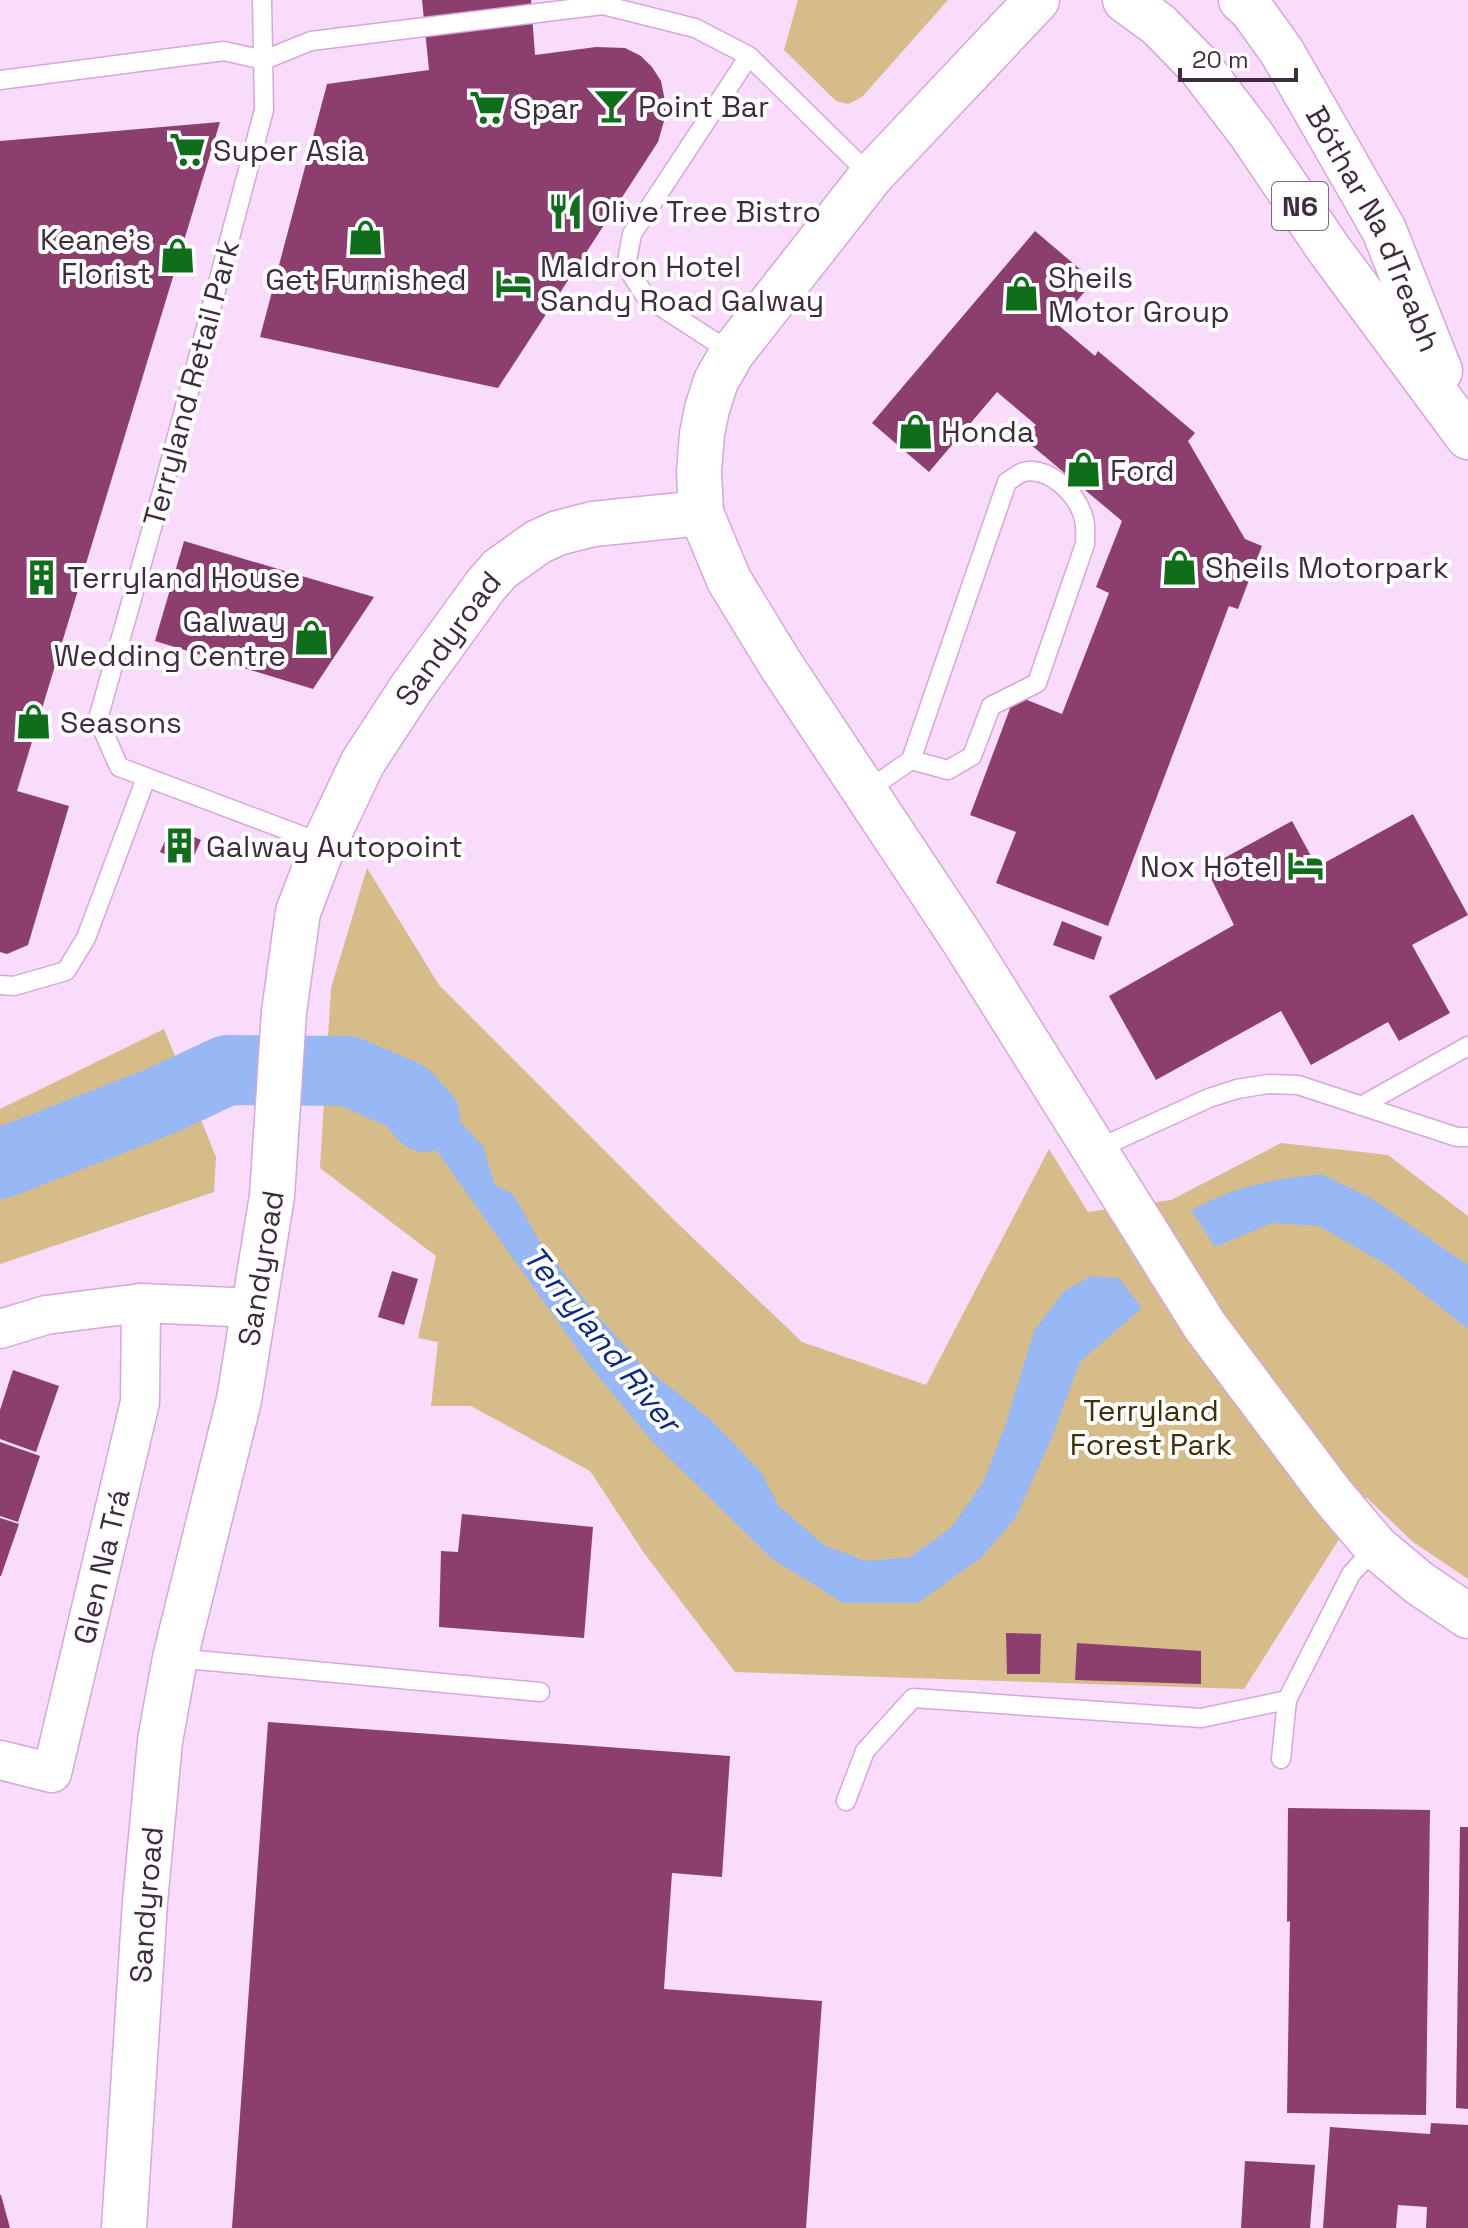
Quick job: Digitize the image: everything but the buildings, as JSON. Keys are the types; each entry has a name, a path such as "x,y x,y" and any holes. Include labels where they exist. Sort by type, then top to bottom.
{"main road":[{"path":"1037,0 871,176 732,353 716,381 702,434 699,472 701,513 729,580 779,662 964,941 1205,1326 1332,1495 1376,1547 1419,1583 1468,1616"},
{"name":"Bóthar Na dTreabh","path":"1125,0 1159,25 1199,66 1251,134 1328,248 1465,431"},
{"name":"Bóthar Na dTreabh","path":"1241,0 1252,10 1282,52 1384,230 1465,431"},
{"name":"Sandyroad","path":"124,2228 146,1887 160,1741 175,1658 239,1400 268,1222 284,1012 298,912 324,844 363,762 412,687 500,569 538,542 558,533 593,524 701,513"}],"street":[{"path":"0,1329 46,1315 141,1303 254,1308"},
{"name":"Glen Na Trá","path":"0,1760 52,1773 140,1402 141,1303"}],"lane":[{"name":"Terryland Retail Park","path":"262,0 264,110 98,719 119,767 324,844"},
{"path":"0,80 224,51 264,60 311,41 603,5 695,28 749,56 871,176"},
{"path":"732,353 646,297 626,266 632,234 749,56"},
{"path":"865,792 911,760 1007,482 1022,472 1040,472 1058,482 1077,500 1085,521 1085,544 1037,683 991,706 972,756 948,770 911,760"},
{"path":"0,985 14,986 66,971 86,938 146,778"},
{"path":"1361,1106 1468,1046"},
{"path":"1095,1150 1170,1114 1237,1089 1268,1084 1298,1085 1457,1137 1468,1137"},
{"path":"1281,1759 1287,1700 1351,1574 1376,1547"},
{"path":"175,1658 540,1692"},
{"path":"846,1801 865,1751 913,1698 1201,1718 1287,1700"}],"green space":[{"path":"798,0 948,0 862,97 848,104 836,101 784,50"},
{"name":"Terryland Forest Park","path":"367,868 439,985 673,1219 802,1342 926,1385 1049,1149 1088,1212 1171,1200 1281,1143 1388,1155 1468,1216 1468,1579 1413,1542 1366,1497 1244,1689 735,1672 644,1553 590,1471 471,1406 431,1406 438,1342 418,1338 436,1256 320,1168 331,988"},
{"path":"164,1029 216,1157 214,1192 0,1264 0,1109"}],"water":[{"path":"342,1044 378,1057 458,1120 483,1146 495,1185 513,1194 540,1242 594,1312 642,1365 710,1419 761,1472 779,1506 824,1545 866,1561 910,1557 951,1528 983,1482 1004,1429 1034,1331 1064,1291 1091,1276 1119,1278 1142,1308 1080,1362 1052,1437 1016,1517 982,1557 918,1603 843,1603 771,1558 650,1439 585,1360 434,1147 391,1107 347,1093"},
{"path":"177,1075 189,1101 119,1131 0,1175 0,1150 141,1093"},
{"path":"1322,1174 1371,1198 1468,1265 1468,1329 1390,1267 1319,1226 1272,1223 1215,1247 1191,1210 1255,1185"}],"waterway":[{"name":"Terryland River","path":"0,1164 161,1101 227,1070 348,1071 406,1096 425,1117"}],"place":[{"name":"Point Bar","path":"612,106"},
{"name":"Spar","path":"487,108"},
{"name":"Super Asia","path":"187,150"},
{"name":"Olive Tree Bistro","path":"565,211"},
{"name":"Get Furnished","path":"366,238"},
{"name":"Keane's Florist","path":"177,256"},
{"name":"Maldron Hotel Sandy Road Galway","path":"514,283"},
{"name":"Sheils Motor Group","path":"1022,294"},
{"name":"Honda","path":"915,431"},
{"name":"Ford","path":"1084,470"},
{"name":"Sheils Motorpark","path":"1179,567"},
{"name":"Terryland House","path":"41,577"},
{"name":"Galway Wedding Centre","path":"312,638"},
{"name":"Seasons","path":"34,722"},
{"name":"Galway Autopoint","path":"180,846"},
{"name":"Nox Hotel","path":"1305,866"}]}
